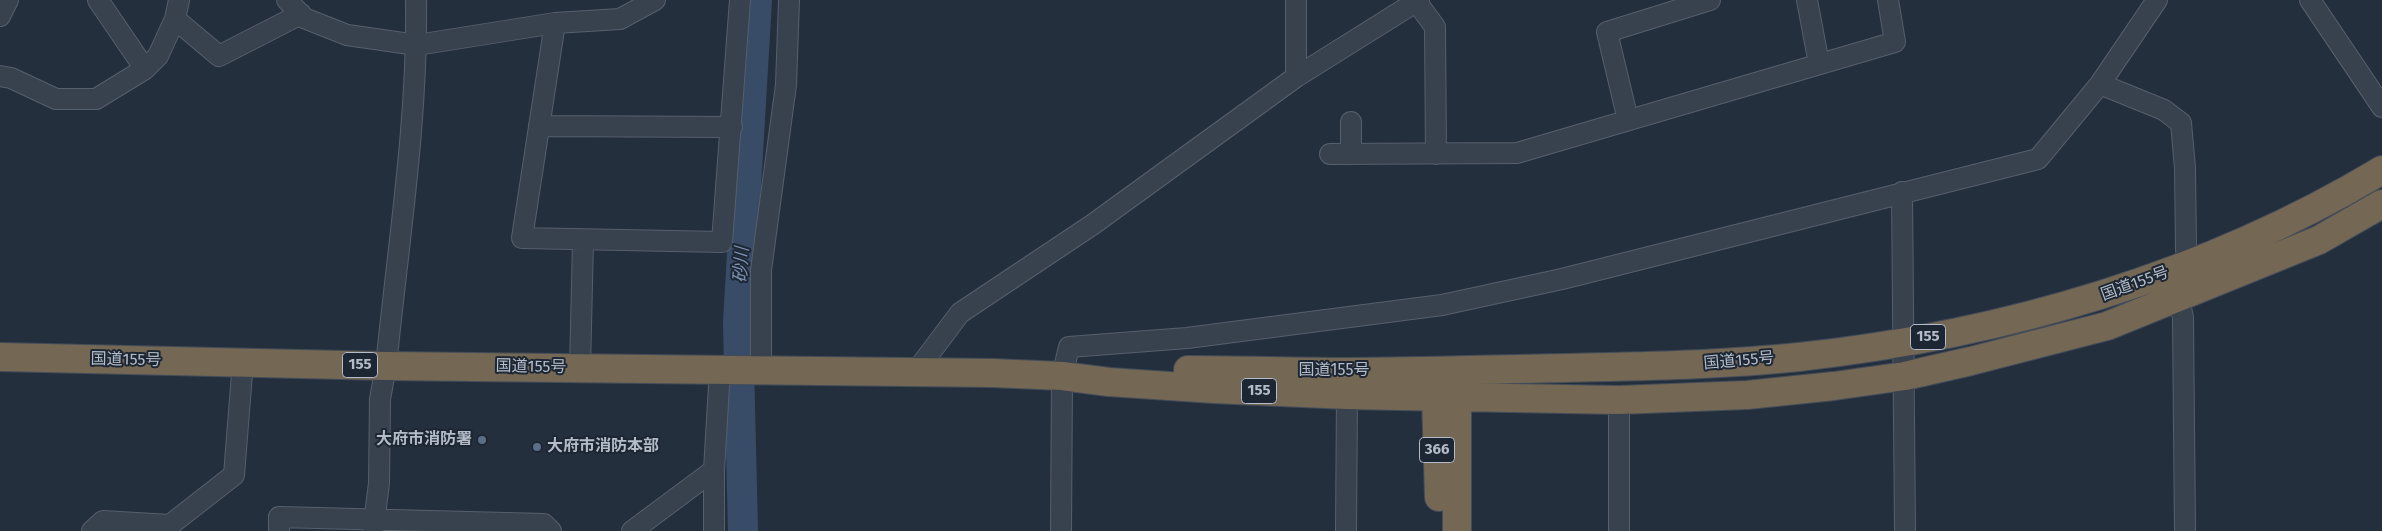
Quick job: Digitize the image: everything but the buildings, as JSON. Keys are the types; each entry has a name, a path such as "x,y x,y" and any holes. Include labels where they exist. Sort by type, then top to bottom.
{"highway":[{"name":"国道155号","path":"1062,376 1112,370 1348,372 1692,365 1800,356 1904,341 1954,333 2089,300 2154,278 2302,214 2382,170"},
{"name":"国道155号","path":"0,357 243,361 386,366 720,369 915,374 992,373 1062,376 1109,382 1347,395 1618,400 1746,396 1905,376 1971,362 2107,326 2319,240 2382,204"},
{"name":"366","path":"1444,370 1457,531"},
{"name":"366","path":"1439,531 1446,396"}],"street":[{"path":"0,16 8,0"},
{"path":"98,0 145,69"},
{"path":"374,525 379,483 380,399 386,366 417,45 416,0"},
{"path":"0,76 11,78 56,99 96,99 145,69 158,56 177,10 219,56 294,7 304,18 347,35 417,45 555,23 620,19 655,0"},
{"path":"555,23 522,238 583,241 722,242 740,0"},
{"path":"761,370 761,270 786,85 789,0"},
{"path":"1296,0 1296,77"},
{"path":"1628,120 1607,32 1710,0"},
{"path":"1807,0 1819,64"},
{"path":"1330,154 1517,153 1895,42 1888,0"},
{"path":"1061,531 1062,376 1069,347 1187,338 1442,306 1562,279 2038,159 2100,84 2157,0"},
{"path":"2310,0 2382,107"},
{"path":"915,374 960,314 1092,225 1296,77 1417,1 1434,27 1436,154"},
{"path":"2100,84 2164,110 2181,123 2185,168 2186,250 2189,263"},
{"path":"1351,122 1351,154"},
{"path":"539,126 732,127"},
{"path":"1902,192 1905,531"},
{"path":"580,368 583,241"},
{"path":"2179,298 2183,318 2184,531"},
{"path":"92,531 103,521 170,526 234,475 243,361"},
{"path":"714,531 714,470 720,369"},
{"path":"1346,531 1347,395"},
{"path":"1618,400 1619,531"},
{"path":"632,531 714,470"},
{"path":"279,531 279,517 374,525 544,524 551,531"}],"waterway":[{"name":"砂川","path":"743,531 738,322 757,0"}],"place":[{"name":"大府市消防署","path":"482,440"},
{"name":"大府市消防本部","path":"537,447"}]}
